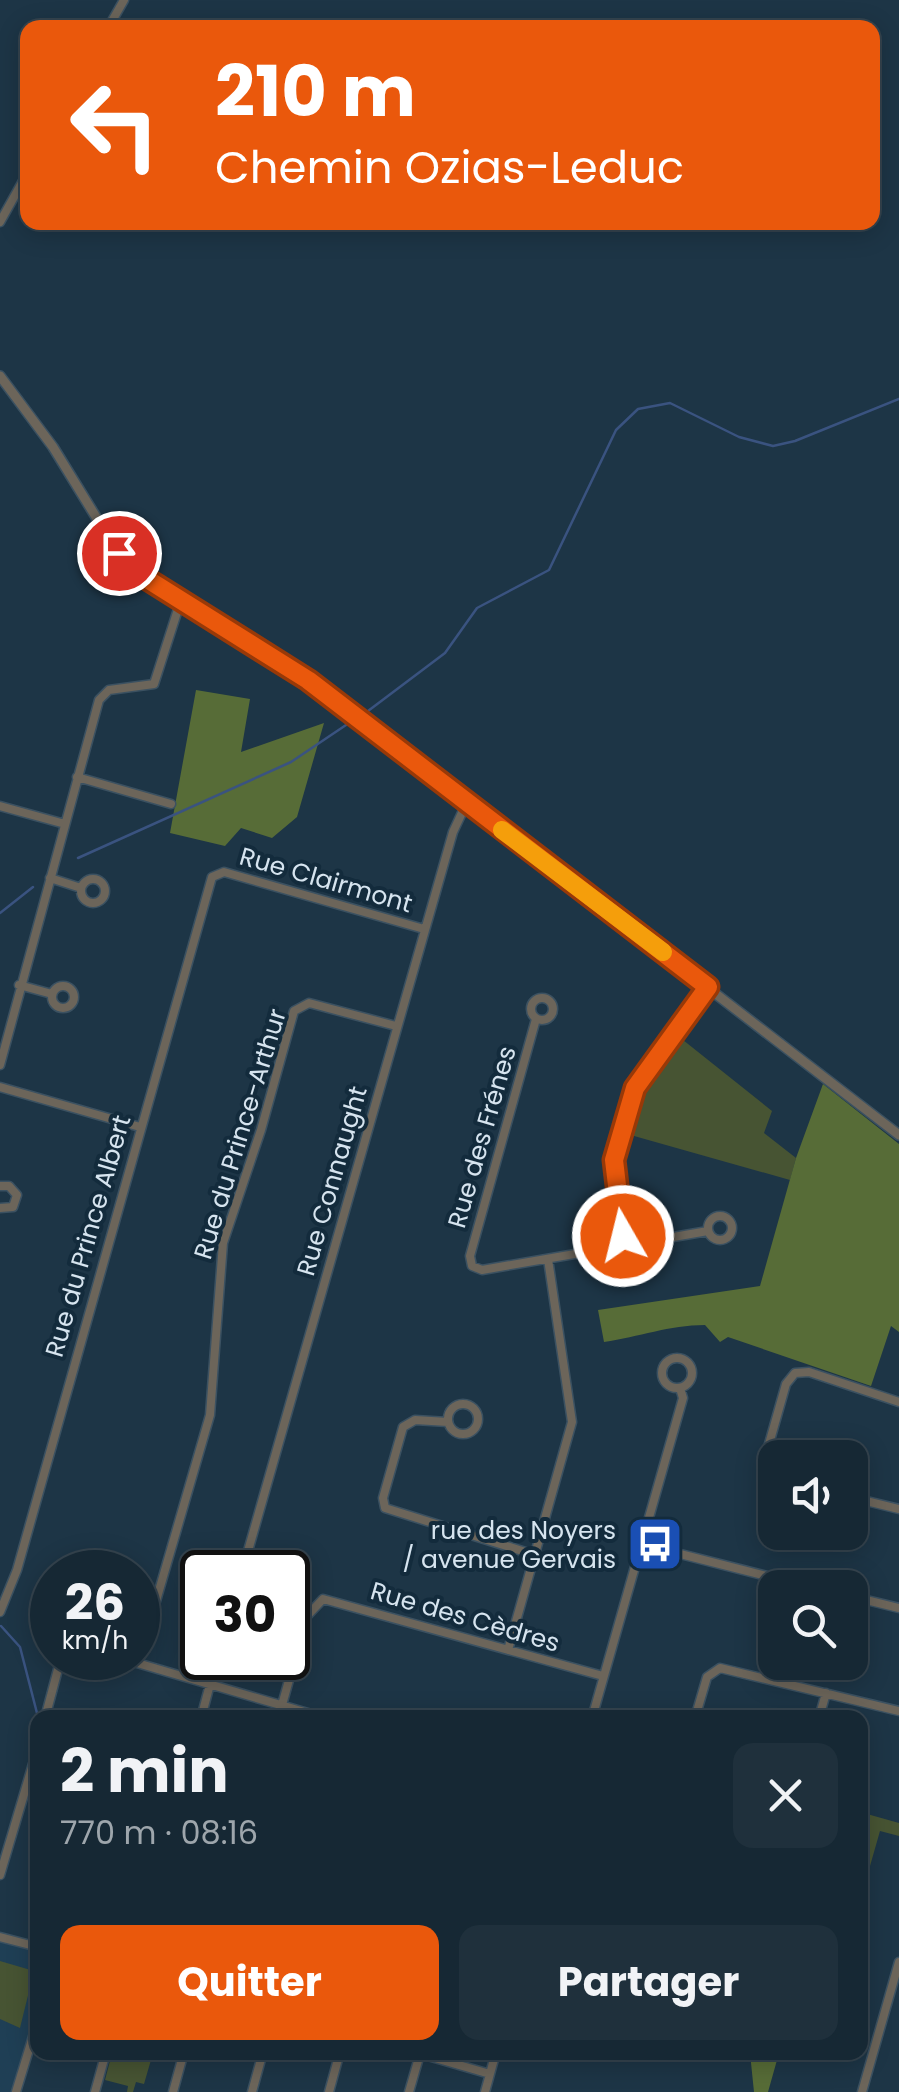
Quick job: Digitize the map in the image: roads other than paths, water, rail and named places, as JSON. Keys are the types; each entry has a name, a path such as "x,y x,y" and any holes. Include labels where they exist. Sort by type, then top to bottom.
{"street":[{"path":"0,222 20,186"},
{"path":"0,198 10,203"},
{"path":"1,379 46,436 126,562 294,670 899,1135"},
{"path":"0,1065 100,697 108,690 148,688 156,682 181,600"},
{"path":"77,777 171,804"},
{"name":"Rue Connaught","path":"248,1550 424,929 456,822 467,802"},
{"path":"0,806 64,824"},
{"name":"Rue Clairmont","path":"217,872 424,929"},
{"name":"Rue du Prince Albert","path":"0,1612 17,1570 140,1128 217,872"},
{"path":"50,878 81,888"},
{"path":"19,985 52,994"},
{"path":"625,1247 614,1160 635,1088 708,987"},
{"name":"Rue du Prince-Arthur","path":"160,1587 210,1415 222,1243 261,1130 294,1011 308,1002 396,1026"},
{"name":"Rue des Frénes","path":"536,1019 470,1260 482,1270 708,1231"},
{"path":"0,1087 140,1128"},
{"path":"0,1186 13,1188 17,1200 10,1208 0,1208"},
{"path":"508,1650 572,1422 548,1259"},
{"path":"674,1358 688,1361 692,1370 691,1379 680,1388 666,1383 662,1373 665,1363 674,1358"},
{"path":"769,1440 786,1384 795,1373 809,1372 899,1402"},
{"path":"594,1710 683,1398 680,1388"},
{"path":"448,1422 415,1420 404,1427 382,1498 385,1508 535,1555"},
{"path":"868,1501 899,1509"},
{"path":"641,1544 758,1574"},
{"name":"Rue des Cèdres","path":"282,1705 307,1616 316,1601 329,1599 604,1676"},
{"path":"868,1599 898,1605"},
{"path":"697,1710 707,1678 720,1668 899,1711"},
{"path":"160,1669 298,1710"},
{"path":"47,1710 55,1680"},
{"path":"202,1710 211,1680"},
{"path":"821,1710 826,1693"},
{"path":"0,1875 30,1774"},
{"path":"0,1937 30,1944"},
{"path":"862,2092 895,1994 899,1962"},
{"path":"16,2092 30,2046"},
{"path":"95,2092 104,2060"},
{"path":"172,2092 182,2060"},
{"path":"252,2092 261,2060"},
{"path":"329,2092 338,2060"},
{"path":"409,2092 416,2060"},
{"path":"441,2060 490,2074"},
{"path":"485,2092 494,2060"}],"waterway":[{"path":"364,714 445,653 477,608 549,570 616,430 638,409 670,403 739,437 773,446 795,441 899,399"},
{"path":"78,858 291,762 349,723"},
{"path":"0,913 33,887"},
{"path":"1,1626 20,1647 36,1710"}],"place":[{"name":"rue des Noyers / avenue Gervais","path":"655,1544"}]}
